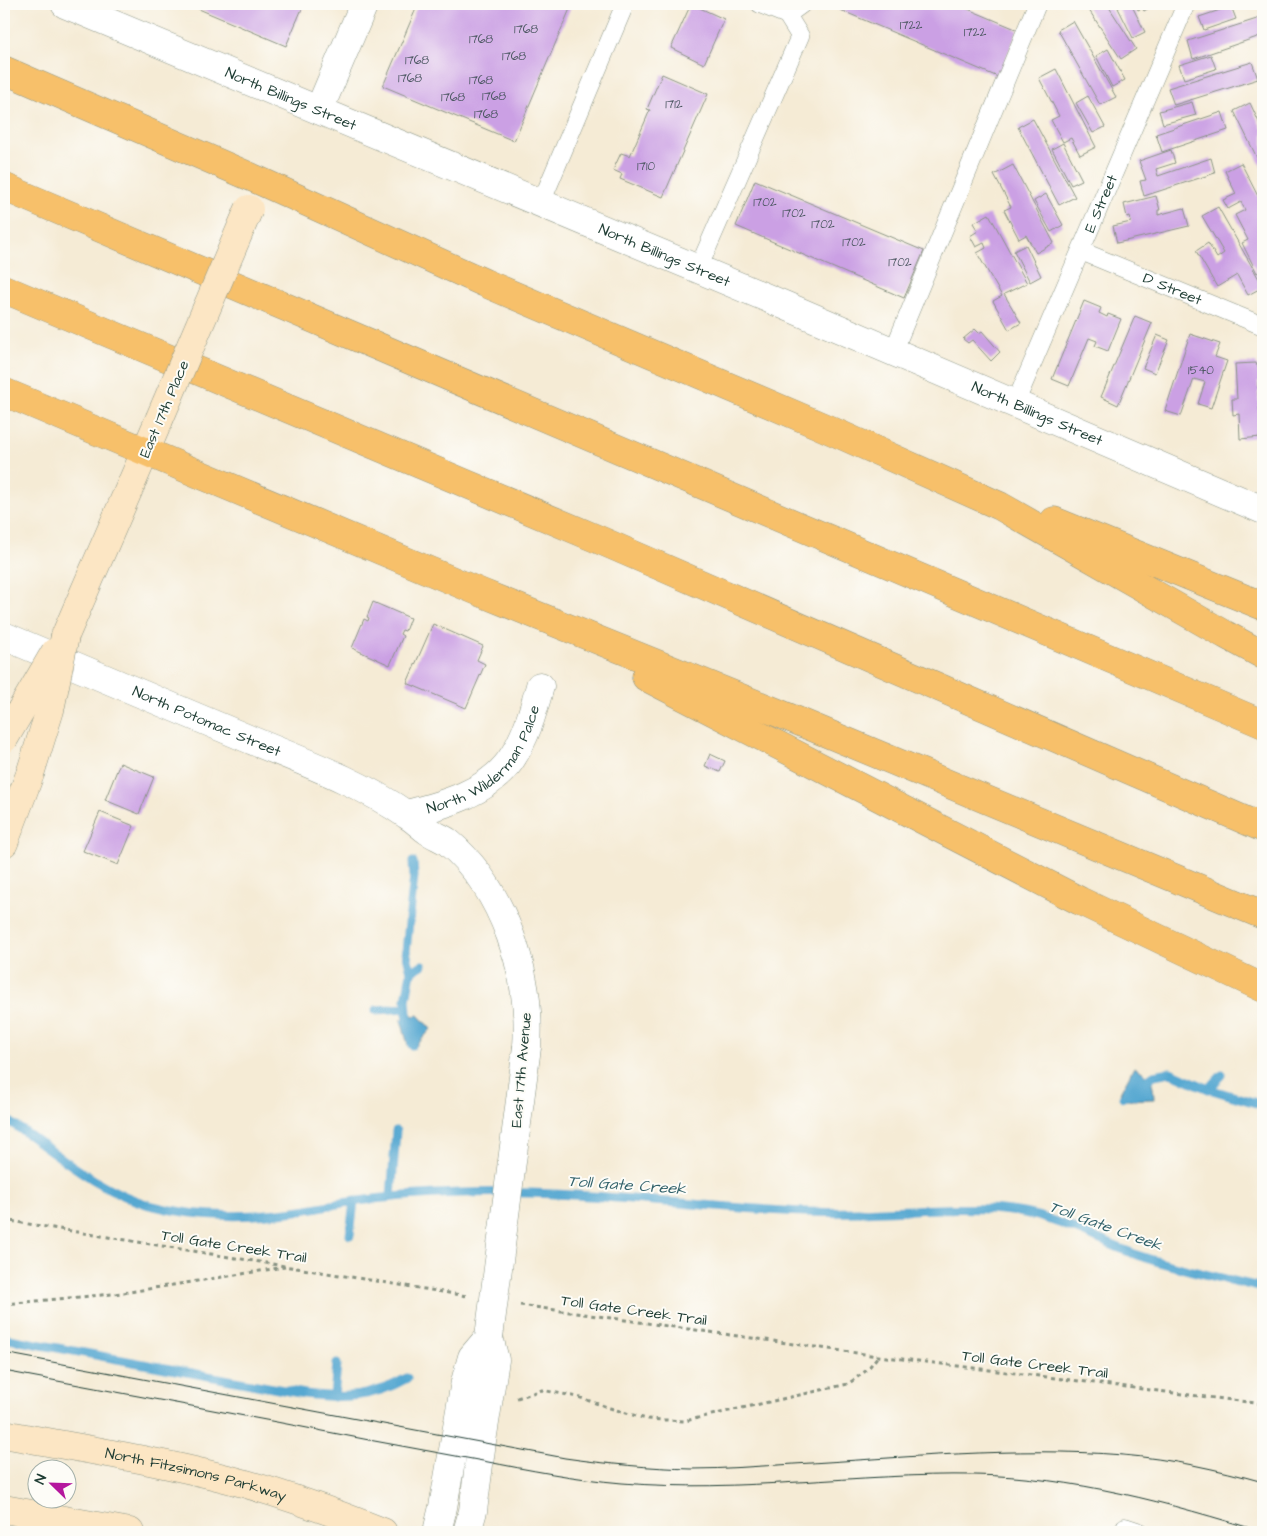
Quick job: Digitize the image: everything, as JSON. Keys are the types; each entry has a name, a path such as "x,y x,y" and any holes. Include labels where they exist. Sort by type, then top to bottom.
{"highway":[{"path":"4,70 260,181 485,283 821,426 1263,606"},
{"path":"4,187 1263,724"},
{"path":"4,289 596,538 1263,828"},
{"path":"4,392 482,593 785,716 1263,916"},
{"path":"821,426 1000,506 1263,655"},
{"path":"482,593 1080,901 1263,988"}],"main road":[{"name":"East 17th Place","path":"4,739 65,636 260,181"},
{"name":"East 17th Place","path":"4,843 30,774 50,710 65,636"},
{"name":"North Fitzsimons Parkway","path":"4,1434 161,1464 228,1479 310,1504 384,1532"},
{"path":"4,1509 87,1528 130,1532"}],"street":[{"name":"North Billings Street","path":"65,4 698,269 1263,510"},
{"path":"318,110 364,4"},
{"name":"North Potomac Street","path":"4,636 329,773 363,789 407,814"},
{"name":"North Wilderman Palce","path":"407,814 439,806 479,788 497,776 510,761 521,741 530,720 540,686"},
{"name":"East 17th Avenue","path":"407,814 447,842 474,870 495,902 510,936 525,992 528,1023 527,1047 489,1337 496,1360 473,1511 467,1532"},
{"path":"437,1532 465,1382 472,1357 489,1337"}],"lane":[{"path":"541,203 625,4"},
{"path":"698,269 800,36 787,15 760,4"},
{"path":"787,15 802,4"},
{"path":"893,352 1037,4"},
{"name":"E Street","path":"1015,404 1186,4"},
{"name":"D Street","path":"1081,251 1263,326"},
{"path":"1123,1532 1125,1528 1140,1532"}],"path":[{"name":"Toll Gate Creek Trail","path":"4,1220 470,1297"},
{"path":"4,1304 124,1293 288,1266"},
{"name":"Toll Gate Creek Trail","path":"518,1305 878,1356 1263,1404"},
{"path":"515,1399 542,1390 578,1397 646,1419 685,1421 848,1384 868,1370 878,1356"}],"water":[{"path":"410,1012 413,1016 418,1015 431,1029 416,1046 408,1045 401,1020"},
{"path":"1134,1067 1145,1073 1150,1079 1154,1099 1126,1100 1120,1093"}],"building":[{"path":"187,4 304,4 286,46"},
{"path":"418,4 572,4 514,141 383,86"},
{"path":"691,4 724,19 704,64 671,48"},
{"path":"832,4 956,4 1018,30 998,77 831,6"},
{"path":"1085,4 1107,4 1136,49 1121,59"},
{"path":"1131,4 1145,32 1133,38 1118,8"},
{"path":"1135,4 1154,5 1144,11 1142,8 1138,10"},
{"path":"1225,4 1237,4 1231,6 1236,19 1204,30 1199,17 1226,8"},
{"path":"1263,17 1263,35 1193,59 1188,41"},
{"path":"1073,21 1116,97 1100,105 1058,30"},
{"path":"1108,49 1125,80 1112,87 1096,56"},
{"path":"1211,55 1216,69 1184,79 1179,65"},
{"path":"1252,62 1258,79 1174,105 1168,88"},
{"path":"1056,69 1096,147 1080,155 1071,138 1063,142 1051,120 1059,116 1039,78"},
{"path":"662,74 708,94 663,197 620,179 622,174 613,170 621,153 630,156 650,110 647,109"},
{"path":"1088,96 1105,127 1093,133 1076,103"},
{"path":"1192,102 1196,115 1163,124 1159,111"},
{"path":"1250,103 1263,131 1263,170 1234,111"},
{"path":"1222,112 1228,130 1162,152 1156,134"},
{"path":"1033,119 1075,197 1059,205 1018,127"},
{"path":"1063,143 1082,180 1071,185 1052,149"},
{"path":"1171,150 1175,163 1156,169 1158,176 1211,158 1215,173 1144,196 1140,181 1146,180 1139,161"},
{"path":"1241,163 1263,206 1263,244 1259,245 1263,253 1263,270 1257,273 1242,243 1248,240 1235,215 1245,210 1241,202 1228,209 1223,200 1236,194 1225,171"},
{"path":"1013,165 1054,243 1036,253 1026,235 1019,239 1004,210 1011,207 994,175"},
{"path":"755,180 924,251 904,298 736,226"},
{"path":"1046,194 1063,225 1051,232 1034,201"},
{"path":"1156,196 1160,210 1158,210 1158,215 1184,208 1189,226 1117,243 1113,226 1131,222 1130,216 1127,217 1124,204"},
{"path":"1218,207 1263,286 1248,295 1237,275 1217,287 1196,251 1208,243 1217,258 1224,253 1202,216"},
{"path":"989,214 1027,283 1004,294 1021,323 1009,330 993,301 1002,296 977,253 986,248 984,243 976,247 970,236 978,231 973,223"},
{"path":"1026,245 1041,276 1030,282 1014,251"},
{"path":"1084,301 1101,308 1099,313 1107,317 1108,314 1121,319 1108,351 1095,346 1097,341 1089,338 1069,386 1052,379"},
{"path":"1135,316 1152,323 1118,405 1101,397"},
{"path":"975,329 979,333 982,331 1000,352 991,361 972,340 968,343 963,339"},
{"path":"1190,334 1220,344 1215,357 1227,361 1211,408 1198,404 1205,382 1194,379 1181,416 1165,411"},
{"path":"1157,335 1169,340 1155,373 1143,368"},
{"path":"1256,363 1257,366 1262,366 1263,382 1258,382 1258,388 1261,388 1261,391 1258,392 1259,403 1262,403 1262,408 1259,408 1263,432 1261,432 1261,437 1240,439 1239,414 1233,415 1232,399 1237,399 1235,364"},
{"path":"373,602 410,618 405,631 402,630 400,634 403,636 390,665 352,648 364,619 368,621 369,618 367,617"},
{"path":"433,624 483,646 477,660 485,664 466,708 407,683"},
{"path":"710,754 725,761 720,772 705,766"},
{"path":"120,763 154,777 139,814 105,800"},
{"path":"100,812 134,826 118,865 83,851"}],"waterway":[{"path":"412,1045 411,1024 407,1014 406,1000 411,972 406,951 414,876 413,862"},
{"path":"411,972 422,965"},
{"path":"376,1010 406,1008"},
{"path":"1123,1097 1154,1075 1170,1072 1209,1089 1263,1105"},
{"path":"1209,1089 1222,1075"},
{"name":"Toll Gate Creek","path":"4,1118 74,1167 110,1189 149,1205 181,1212 230,1216 263,1215 391,1197 446,1193 503,1192 590,1196 763,1210 830,1213 952,1209 1001,1210 1021,1212 1057,1222 1158,1262 1263,1288"},
{"path":"391,1197 396,1131"},
{"path":"350,1235 354,1201"},
{"path":"4,1338 319,1396 345,1396 370,1393 382,1390 407,1378"},
{"path":"334,1397 337,1364"}],"tram line":[{"path":"4,1353 565,1458 613,1464 705,1469 1000,1452 1082,1453 1123,1455 1176,1462 1263,1482"},
{"path":"4,1371 518,1468 587,1479 622,1483 710,1486 931,1475 1012,1477 1085,1486 1121,1493 1263,1532"}]}
